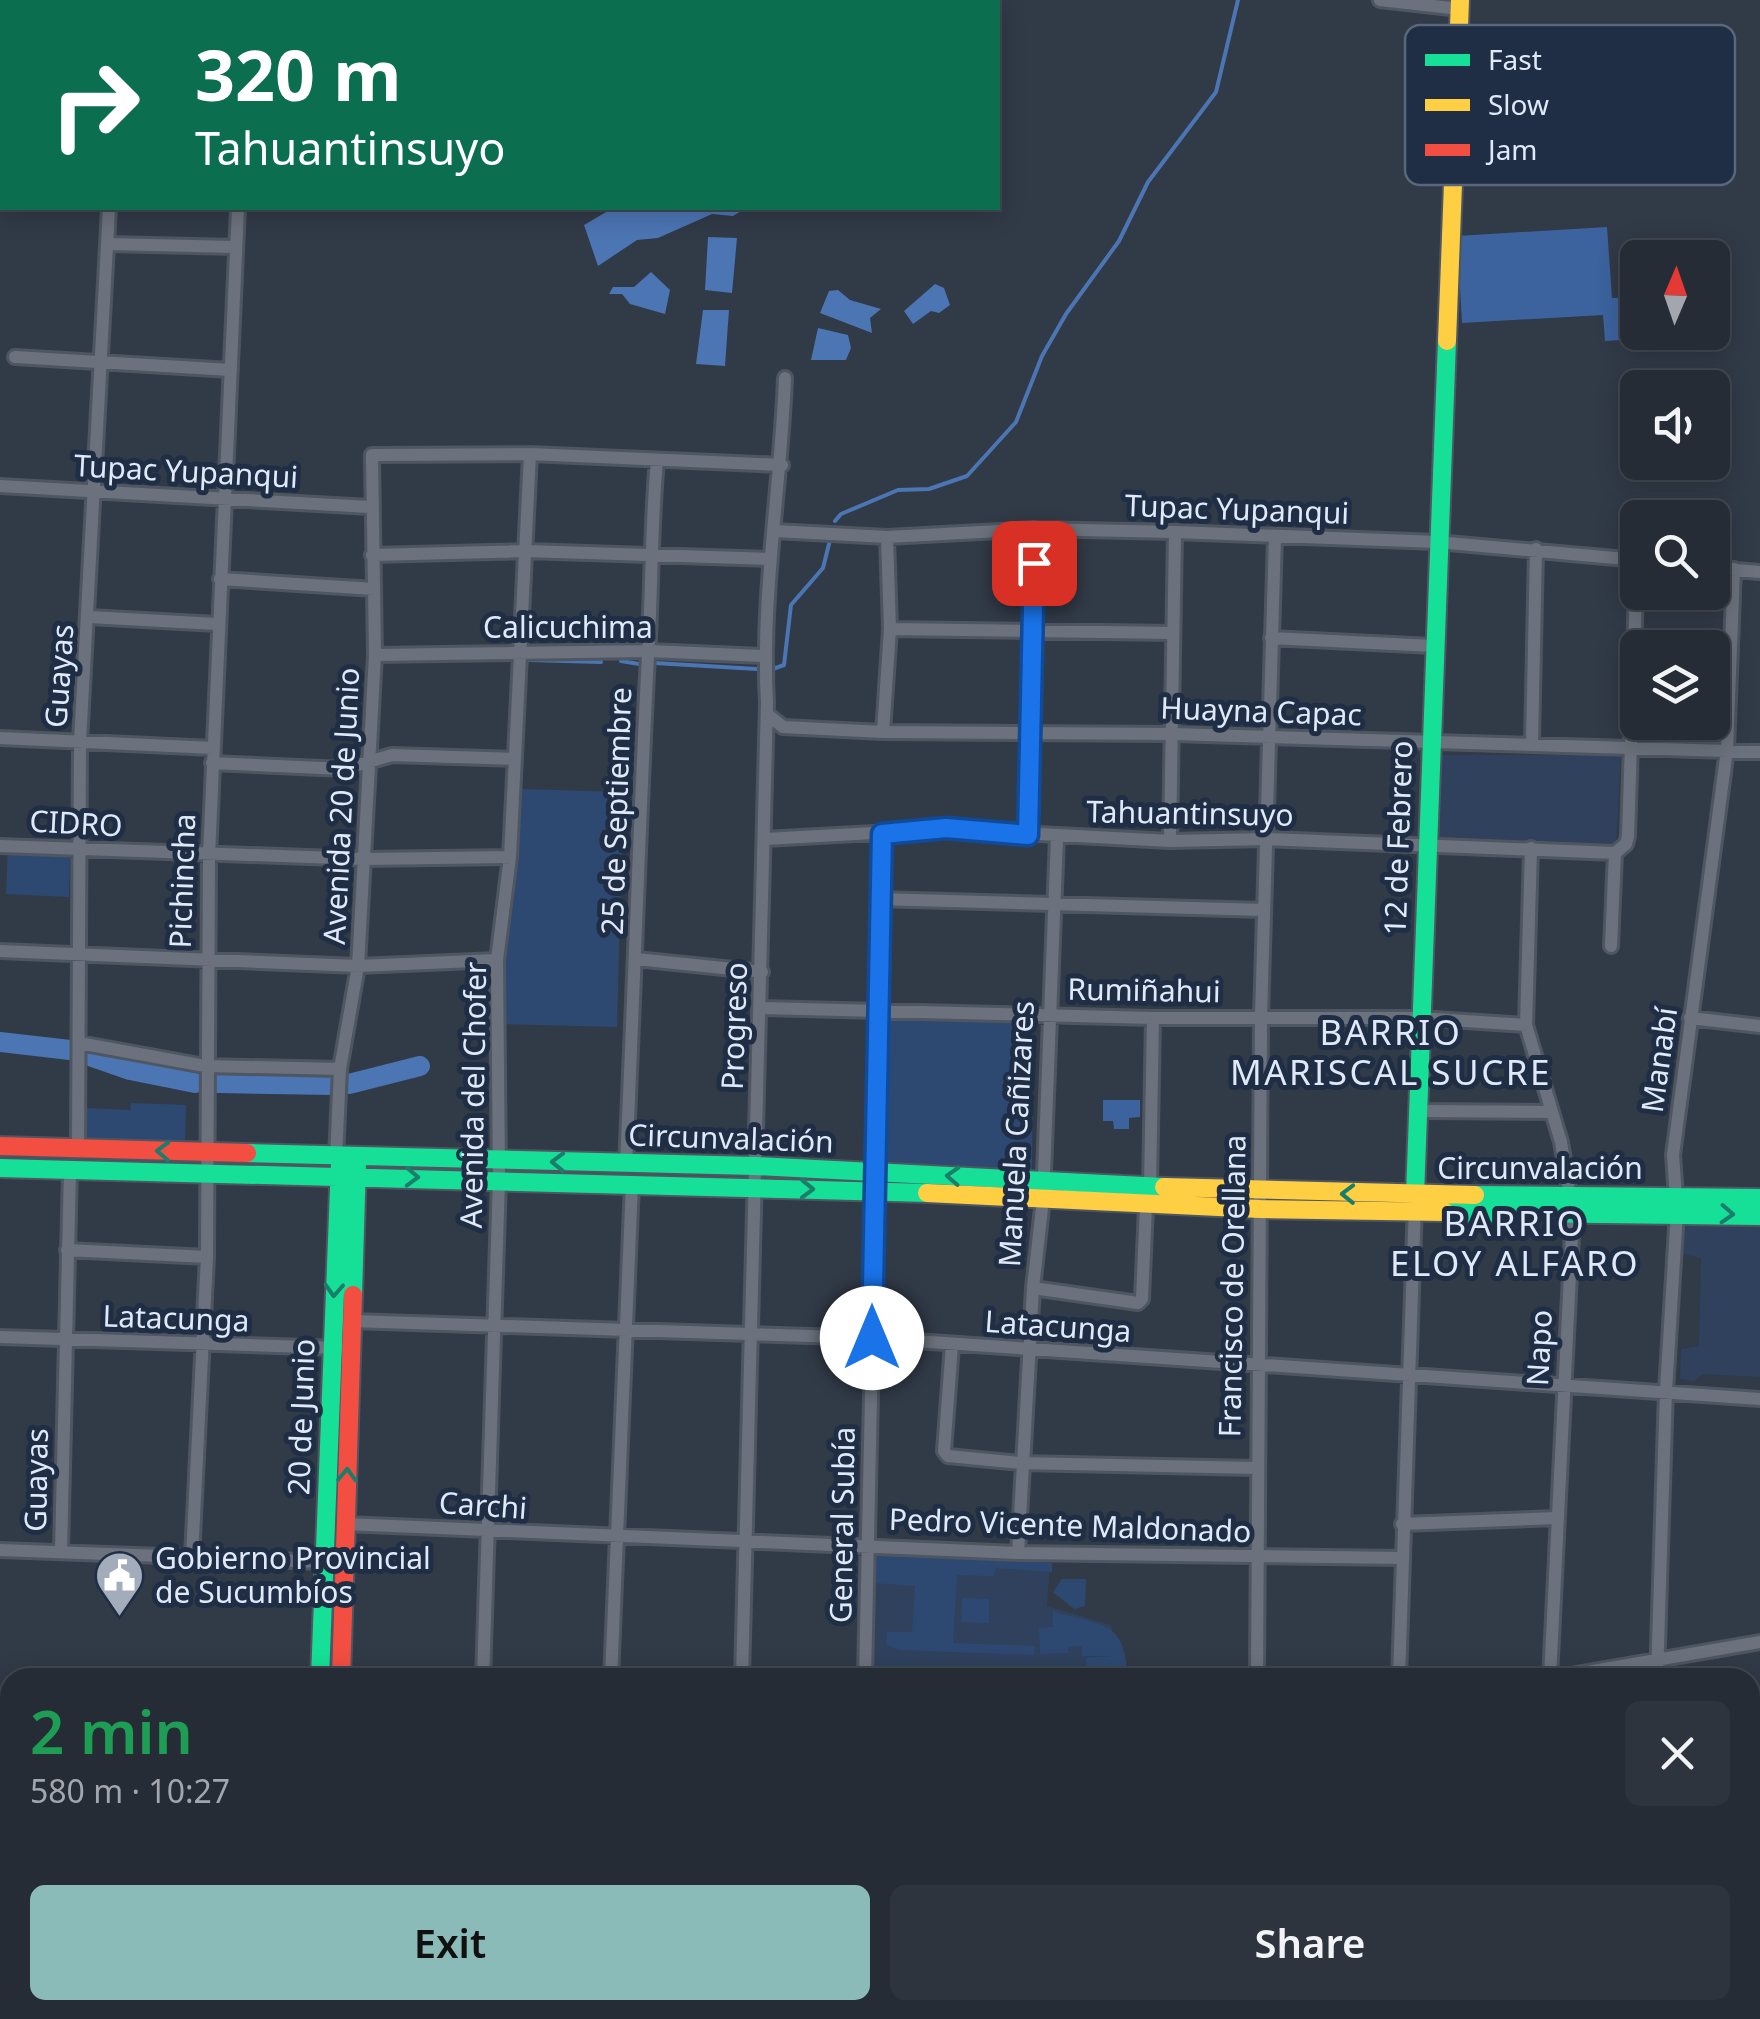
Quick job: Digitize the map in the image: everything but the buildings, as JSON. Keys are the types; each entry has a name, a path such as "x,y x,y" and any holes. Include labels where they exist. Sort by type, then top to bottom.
{"main road":[{"name":"12 de Febrero","path":"1414,1204 1452,185"},
{"name":"Circunvalación","path":"0,1146 206,1153 499,1180 754,1187 873,1181"},
{"name":"Circunvalación","path":"0,1168 207,1173 496,1160 755,1166 873,1181 1148,1197 1570,1206 1760,1198"},
{"name":"20 de Junio","path":"341,1348 352,1322 346,1165"},
{"name":"20 de Junio","path":"341,1668 338,1535 346,1165"},
{"name":"Circunvalación","path":"1675,1204 1760,1216"},
{"name":"20 de Junio","path":"320,1668 325,1562 338,1535"}],"street":[{"path":"1380,0 1460,5"},
{"name":"Guayas","path":"78,1148 80,742 109,210"},
{"name":"Pichincha","path":"192,1557 206,1257 208,855 238,210"},
{"path":"108,244 236,247"},
{"path":"15,357 231,370"},
{"name":"Progreso","path":"742,1668 762,1008 766,714 762,656 782,465 785,378"},
{"path":"530,454 782,465"},
{"name":"Avenida 20 de Junio","path":"346,1165 340,1069 358,966 370,765 374,655 372,455 530,454"},
{"name":"Avenida del Chofer","path":"483,1668 499,1180 498,960 510,857 530,454"},
{"name":"25 de Septiembre","path":"626,1164 636,959 638,798 657,460"},
{"name":"Tupac Yupanqui","path":"0,486 370,507"},
{"path":"1028,835 1035,530"},
{"name":"Tupac Yupanqui","path":"775,532 887,537 1035,530 1175,532 1437,542 1620,558"},
{"path":"1170,841 1175,532"},
{"name":"Francisco de Orellana","path":"1257,1668 1261,1018 1274,536"},
{"path":"883,732 890,629 887,537"},
{"path":"1532,744 1536,550"},
{"path":"372,555 526,552 770,559"},
{"path":"1730,570 1760,572"},
{"name":"Manabí","path":"1657,1668 1674,1155 1728,750 1734,570"},
{"path":"220,579 374,589"},
{"path":"1611,946 1614,853 1626,844 1628,836 1636,610"},
{"path":"89,617 217,624"},
{"path":"890,629 1173,633"},
{"path":"1271,638 1433,646"},
{"name":"Calicuchima","path":"374,655 649,651 762,656"},
{"path":"765,746 784,727 766,714"},
{"name":"Huayna Capac","path":"784,727 883,732 1266,736 1760,752"},
{"path":"0,738 213,748"},
{"path":"212,763 344,769 370,765 392,755 515,760"},
{"name":"Tahuantinsuyo","path":"765,838 882,834 930,828 1057,837 1267,839 1614,853"},
{"name":"General Subía","path":"865,1668 882,834"},
{"name":"Manuela Cañizares","path":"1018,1553 1033,1288 1043,1190 1057,837"},
{"name":"CIDRO","path":"0,846 362,859 510,857"},
{"name":"Napo","path":"1531,848 1526,1026 1538,1054 1561,1142 1570,1206 1552,1668"},
{"path":"879,899 1264,910"},
{"path":"0,951 358,966 498,960"},
{"path":"636,959 762,972"},
{"name":"Rumiñahui","path":"762,1008 1153,1018 1420,1018 1526,1026"},
{"path":"1033,1288 1138,1303 1142,1299 1153,1018"},
{"path":"1690,1018 1760,1026"},
{"path":"79,1043 205,1066 340,1069"},
{"path":"1419,1110 1552,1112"},
{"name":"Guayas","path":"61,1552 70,1170"},
{"path":"611,1668 622,1327 632,1184"},
{"name":"12 de Febrero","path":"1399,1668 1414,1204"},
{"path":"67,1250 206,1257"},
{"name":"Latacunga","path":"352,1322 494,1323 872,1338 1760,1399"},
{"name":"Latacunga","path":"0,1337 341,1348"},
{"path":"952,1345 944,1450 956,1458 1257,1468"},
{"path":"1402,1524 1556,1518"},
{"name":"Carchi","path":"338,1535 488,1528 508,1534 617,1538"},
{"name":"Pedro Vicente Maldonado","path":"617,1538 1018,1553 1401,1558"},
{"path":"0,1550 325,1562"},
{"path":"1604,1668 1760,1642"}],"shaded area":[{"path":"610,210 743,210 733,216 712,214 658,238 637,240 598,266 584,225"},
{"path":"1607,227 1612,298 1620,298 1620,340 1605,341 1603,315 1462,323 1457,236"},
{"path":"708,237 737,238 732,293 705,290"},
{"path":"651,272 670,290 665,314 630,304 622,294 609,294 613,287 634,287"},
{"path":"935,284 944,288 950,305 939,313 931,311 913,324 904,311"},
{"path":"838,290 850,300 881,309 870,318 872,333 820,313 829,291"},
{"path":"703,310 729,310 725,366 696,364"},
{"path":"818,328 848,335 851,348 846,360 811,360"},
{"path":"1441,755 1621,755 1616,844 1439,837"},
{"path":"520,789 623,792 617,1027 499,1024 499,952 508,935"},
{"path":"8,848 70,852 69,897 6,894"},
{"path":"878,1014 1033,1018 1032,1171 877,1164"},
{"path":"1103,1100 1140,1100 1140,1117 1129,1118 1129,1129 1114,1129 1113,1121 1103,1121"},
{"path":"131,1103 186,1105 185,1144 84,1140 86,1108 130,1110"},
{"path":"1689,1225 1760,1226 1760,1377 1703,1374 1694,1381 1680,1379 1681,1349 1699,1346 1701,1258 1683,1254 1684,1229"},
{"path":"877,1553 1052,1563 1052,1572 995,1568 994,1576 957,1575 953,1643 1035,1646 1034,1655 899,1650 887,1645 887,1632 912,1632 915,1586 875,1583"},
{"path":"868,1555 1050,1562 1047,1606 1111,1625 1122,1668 867,1668"},
{"path":"1062,1579 1086,1579 1085,1606 1074,1609 1053,1592"},
{"path":"962,1598 989,1599 989,1623 961,1622"},
{"path":"1053,1611 1108,1628 1122,1644 1127,1668 1087,1668 1086,1658 1113,1656 1082,1656 1082,1646 1068,1647 1068,1653 1040,1654 1039,1628 1053,1627"}],"waterway":[{"path":"835,521 841,514 898,490 929,489 967,476 1016,422 1042,356 1066,314 1119,241 1148,182 1216,92 1238,0"},
{"path":"770,670 784,665 791,605 823,568 830,540"},
{"path":"529,660 601,662"},
{"path":"621,661 639,664"},
{"path":"655,663 757,669"},
{"path":"0,1042 70,1050"},
{"path":"84,1054 130,1070 195,1083"},
{"path":"349,1084 420,1066"},
{"path":"218,1083 332,1085"}],"traffic: fast":[{"path":"1415,1195 1447,341"},
{"path":"247,1153 755,1166 1164,1187"},
{"path":"320,1668 340,1163"},
{"path":"353,1295 357,1163"},
{"path":"0,1168 927,1193"},
{"path":"1475,1195 1760,1198"},
{"path":"1445,1212 1760,1216"}],"traffic: slow":[{"path":"1459,25 1460,0"},
{"path":"1447,341 1453,185"},
{"path":"1164,1187 1475,1195"},
{"path":"927,1193 1260,1209 1445,1212"}],"traffic: jam":[{"path":"0,1146 247,1153"},
{"path":"341,1668 353,1295"}],"place":[{"name":"Gobierno Provincial de Sucumbíos","path":"120,1618"}],"district":[{"name":"BARRIO MARISCAL SUCRE","path":"1391,1053"},
{"name":"BARRIO ELOY ALFARO","path":"1515,1244"}],"route":[{"path":"872,1338 882,834 946,828 1028,835 1034,563"}]}
